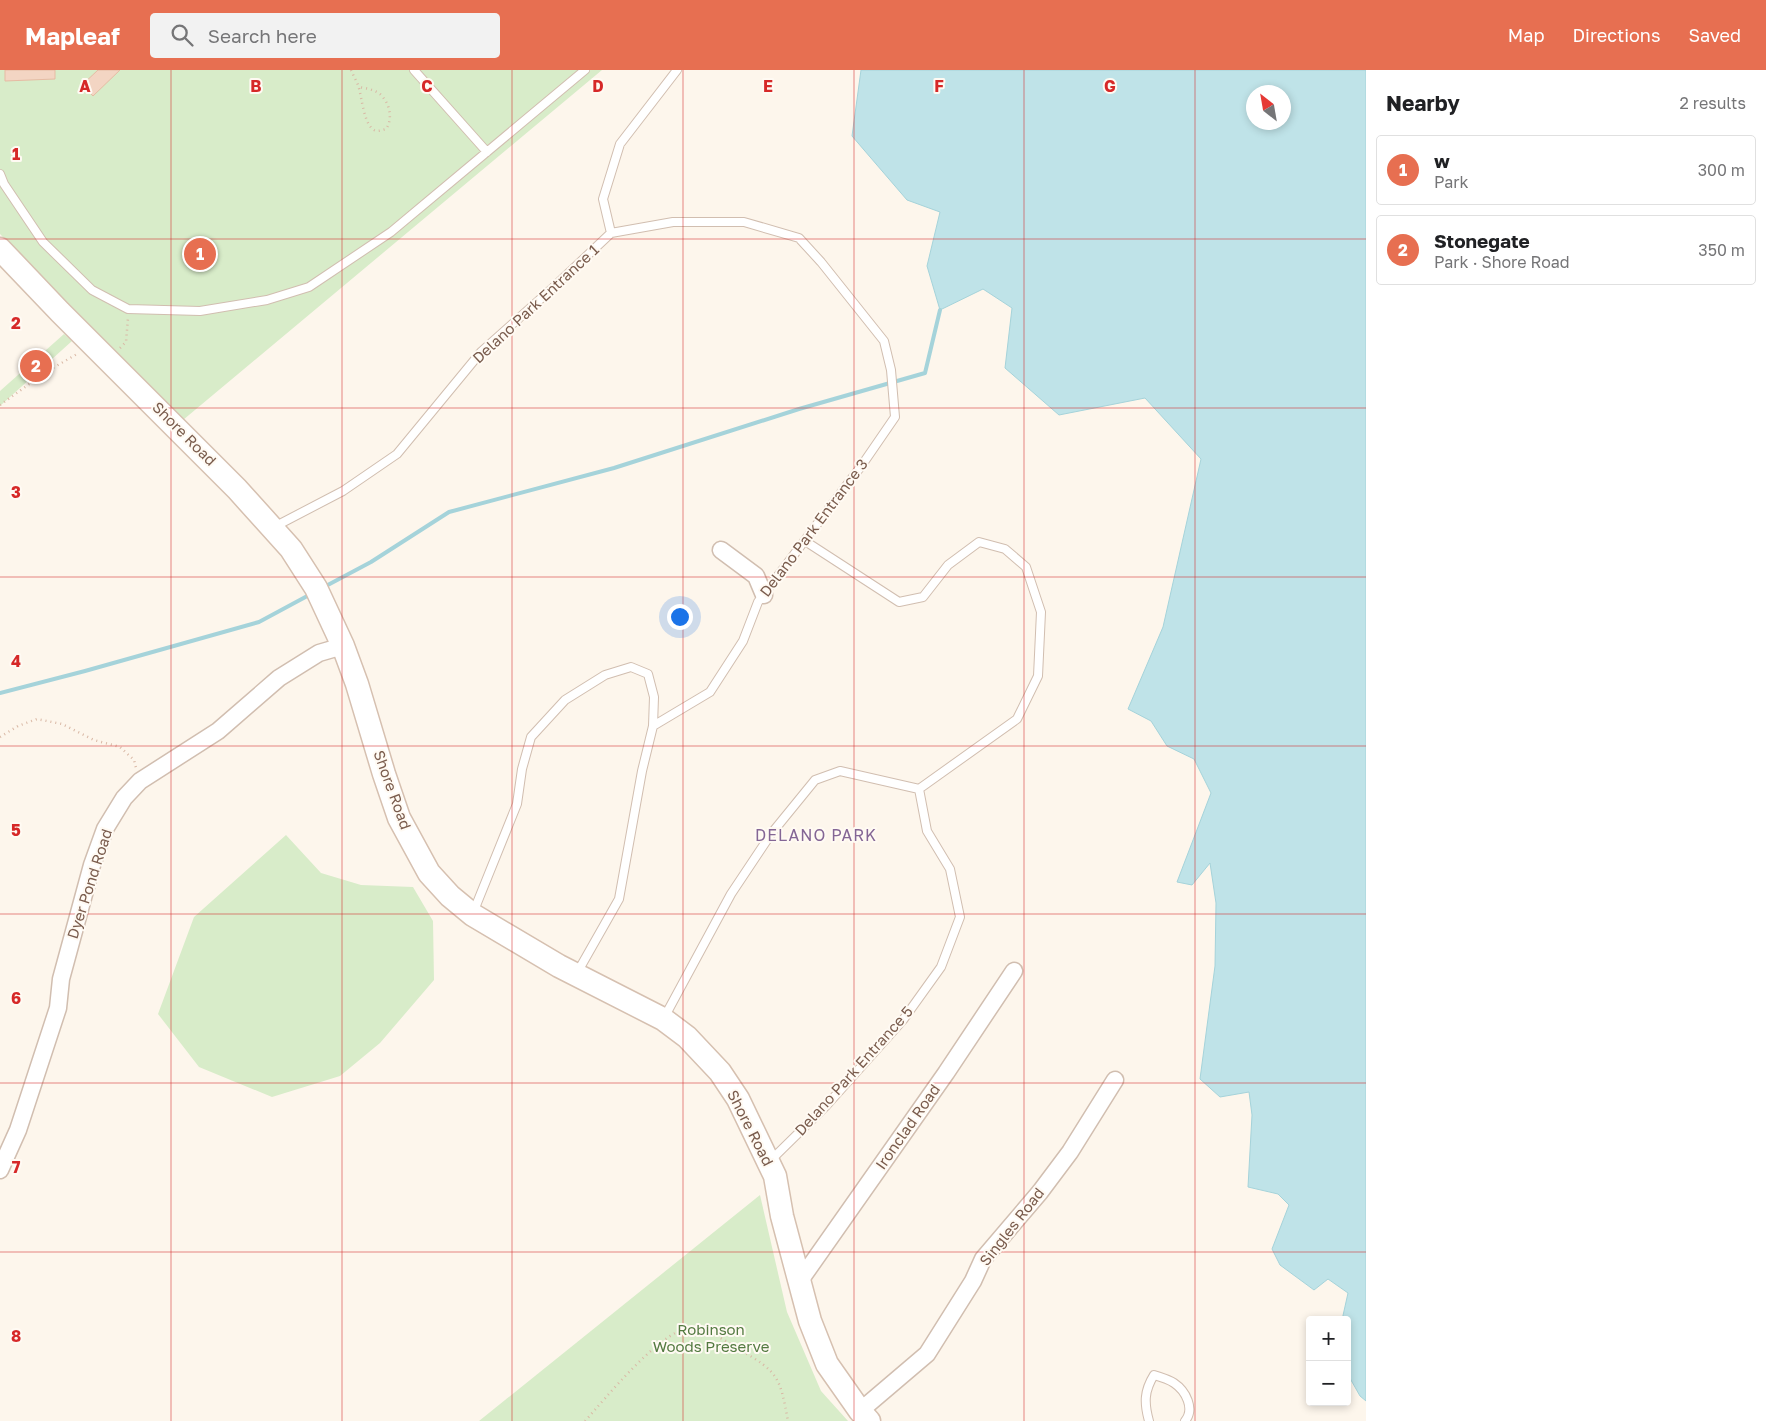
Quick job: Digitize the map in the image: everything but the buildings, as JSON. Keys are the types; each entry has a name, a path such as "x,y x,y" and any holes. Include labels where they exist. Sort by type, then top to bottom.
{"street":[{"name":"Shore Road","path":"0,249 60,312 183,433 291,549 316,588 343,646 357,684 399,818 429,873 450,896 473,915 576,975 663,1020 687,1037 720,1072 738,1099 767,1163 775,1176 782,1216 799,1282 810,1321 827,1364 864,1416"},
{"path":"722,550 756,576 764,595"},
{"name":"Dyer Pond Road","path":"0,1170 18,1130 50,1036 58,1008 61,979 92,865 105,829 124,798 140,781 218,731 279,678 319,653 343,646"},
{"name":"Ironclad Road","path":"799,1282 936,1087 1014,971"},
{"name":"Singles Road","path":"864,1416 927,1354 973,1282 983,1259 1040,1192 1070,1152 1115,1080"}],"lane":[{"path":"414,70 488,152"},
{"path":"0,174 4,184 42,242 92,290 128,309 200,311 267,300 309,287 391,232 585,70"},
{"name":"Delano Park Entrance 1","path":"272,527 343,491 397,454 481,352 610,233 603,199 620,144 677,70"},
{"name":"Delano Park Entrance 3","path":"610,233 673,222 744,222 799,238 821,262 884,341 891,370 895,416 862,465 758,602 742,641 710,692 653,726"},
{"path":"663,1020 731,894 771,834 815,780 840,771 919,789 1016,719 1038,676 1041,612 1026,567 1004,549 978,542 948,565 923,597 899,602 805,541"},
{"path":"473,915 516,804 522,769 531,737 565,700 605,675 631,668 648,674 654,697 653,726 642,772 619,899 576,975"},
{"name":"Delano Park Entrance 5","path":"767,1163 826,1106 897,1027 941,967 960,917 950,868 927,831 919,789"},
{"path":"1149,1421 1146,1409 1147,1387 1154,1375 1176,1384 1186,1398 1190,1408 1185,1421"}],"path":[{"path":"351,70 358,86 369,125 374,130 386,129 391,118 382,96 358,86"},
{"path":"116,352 126,342 128,309"},
{"path":"0,405 75,354 82,356"},
{"path":"0,738 18,726 38,719 62,724 94,740 120,747 134,760 140,781"},
{"path":"585,1421 637,1365 664,1340 675,1332 690,1327 712,1333 762,1363 774,1373 783,1392 788,1421"}],"green space":[{"path":"0,70 602,70 183,420 0,234"},
{"path":"64,334 72,341 0,406 0,391"},
{"path":"286,835 321,873 361,885 413,887 433,921 434,980 380,1043 340,1076 272,1097 199,1067 158,1014 194,917"},
{"name":"Robinson Woods Preserve","path":"760,1195 787,1312 821,1391 848,1421 479,1421"}],"water":[{"path":"861,70 1366,70 1366,1401 1360,1396 1351,1380 1351,1316 1343,1316 1348,1293 1328,1279 1314,1290 1280,1265 1272,1249 1289,1205 1278,1194 1248,1187 1252,1115 1249,1092 1220,1097 1200,1079 1215,966 1216,903 1210,863 1192,885 1177,882 1211,793 1194,759 1167,746 1151,721 1128,709 1163,627 1201,459 1145,398 1059,415 1005,368 1012,308 983,289 940,310 927,266 940,212 907,200 852,136"}],"waterway":[{"path":"324,587 371,562 449,512 614,468 799,409 925,373 940,310"},
{"path":"0,693 259,622 311,594"}],"place":[{"name":"w","path":"200,254"},
{"name":"Stonegate","path":"36,366"}],"district":[{"name":"DELANO PARK","path":"816,835"}]}
